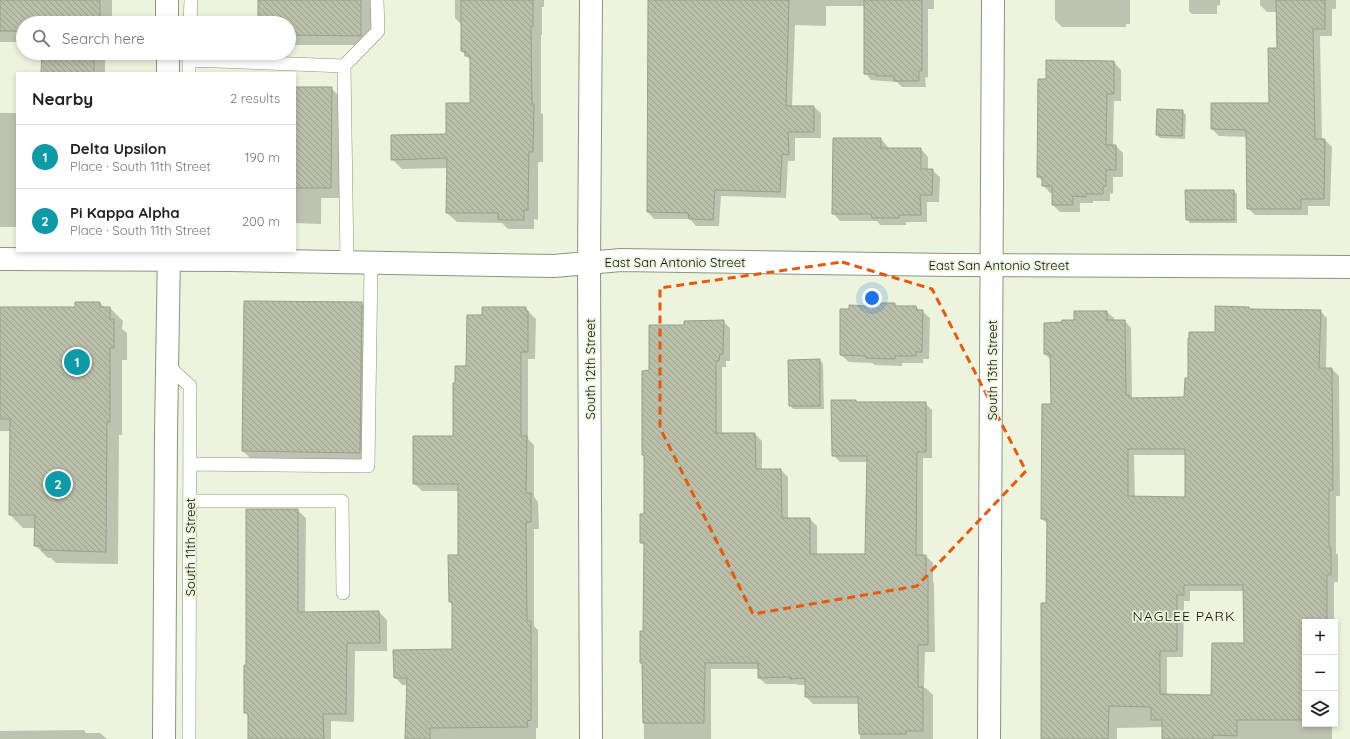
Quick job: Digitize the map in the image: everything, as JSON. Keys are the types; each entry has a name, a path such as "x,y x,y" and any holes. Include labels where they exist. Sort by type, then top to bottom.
{"street":[{"path":"167,0 167,16"},
{"name":"South 12th Street","path":"591,0 589,263 591,739"},
{"name":"South 13th Street","path":"989,739 993,0"},
{"path":"168,60 168,72"},
{"name":"East San Antonio Street","path":"0,259 169,255 371,263 554,266 621,260 992,265 1350,267"},
{"name":"South 11th Street","path":"164,739 169,255"}],"lane":[{"path":"190,16 191,0"},
{"path":"347,262 344,66 378,31 377,0"},
{"path":"189,60 189,72"},
{"path":"251,60 344,66"},
{"path":"190,464 368,466 371,263"},
{"name":"South 11th Street","path":"167,365 190,386 189,739"},
{"path":"190,501 342,501 343,593"}],"highlighted area":[{"path":"842,262 932,289 1026,471 917,586 753,614 660,428 660,288"}],"building":[{"path":"0,0 100,0 100,16 16,16 16,31 0,31"},
{"path":"258,0 361,0 361,36 296,35 296,16 258,16"},
{"path":"461,0 533,0 533,26 531,26 532,104 534,104 533,152 529,152 528,210 524,210 524,220 498,220 498,213 446,213 447,158 391,160 391,135 446,134 446,103 470,103 470,56 465,56 465,52 461,51"},
{"path":"648,0 789,0 786,106 814,106 814,132 788,132 789,155 782,154 780,192 715,190 713,220 689,219 688,213 647,212"},
{"path":"864,0 922,0 922,71 919,71 919,81 894,81 894,76 864,74"},
{"path":"1276,0 1325,0 1325,29 1313,29 1315,139 1325,139 1324,199 1301,199 1301,209 1247,209 1246,130 1211,129 1211,103 1269,103 1268,48 1277,48"},
{"path":"42,60 94,60 94,72 41,72"},
{"path":"1046,60 1114,61 1114,94 1107,94 1106,145 1116,145 1116,170 1106,170 1106,186 1103,187 1103,194 1086,194 1086,197 1073,196 1073,205 1052,205 1052,186 1042,186 1042,177 1037,177 1038,79 1046,79"},
{"path":"296,87 332,87 331,188 296,188"},
{"path":"1157,109 1183,110 1182,136 1156,135"},
{"path":"833,138 881,138 881,148 921,148 921,169 933,169 932,195 920,195 921,215 899,215 899,218 872,218 871,214 832,214"},
{"path":"1185,190 1234,190 1234,220 1186,220"},
{"path":"244,301 362,302 360,453 242,451"},
{"path":"75,302 100,302 100,307 110,307 110,319 114,319 114,348 110,348 110,422 107,422 106,552 42,550 42,546 34,546 35,515 9,515 10,419 0,419 0,307 75,307"},
{"path":"866,303 895,303 895,306 916,306 917,310 923,310 922,352 916,352 916,356 895,356 895,359 840,355 840,309 849,309 849,305 866,306"},
{"path":"1215,306 1249,307 1249,309 1321,310 1319,368 1332,368 1333,490 1329,490 1329,547 1331,547 1331,575 1327,575 1327,619 1302,619 1302,720 1237,720 1237,736 1213,735 1213,739 1162,739 1162,720 1151,720 1151,707 1109,706 1108,739 1041,739 1041,603 1046,603 1047,519 1041,519 1042,404 1051,404 1050,354 1044,354 1044,323 1074,320 1074,311 1107,311 1107,320 1125,320 1126,395 1129,395 1129,398 1184,397 1185,378 1188,378 1189,332 1215,332","holes":["1128,449 1185,449 1185,497 1128,496","1184,585 1243,585 1244,643 1212,643 1211,695 1160,694 1160,651 1177,651 1177,595 1184,595"]},
{"path":"482,307 526,307 526,311 528,311 528,352 521,352 521,436 527,436 526,493 531,493 531,522 526,522 527,621 531,621 531,720 527,721 528,727 430,728 430,739 405,739 407,678 394,678 393,650 452,649 452,602 449,602 448,555 458,555 458,484 413,484 413,436 453,436 453,383 455,383 455,366 466,366 467,315 482,315"},
{"path":"724,320 723,354 720,354 719,361 716,361 716,433 755,433 756,469 781,469 782,518 810,518 810,554 865,554 867,456 832,456 831,400 856,400 856,402 926,402 926,452 917,452 916,555 926,555 926,576 928,576 928,645 918,645 918,687 923,687 923,731 906,731 906,734 859,734 858,697 805,697 805,678 758,678 758,663 705,663 704,723 643,723 642,663 640,663 640,631 643,631 644,543 640,543 640,514 644,514 642,371 649,370 649,325 684,325 684,321"},
{"path":"820,359 820,406 789,406 788,360"},
{"path":"246,509 298,509 298,612 379,611 380,643 347,643 346,714 323,714 324,739 248,739 248,713 244,713 244,665 246,665"}],"place":[{"name":"Delta Upsilon","path":"77,362"},
{"name":"Pi Kappa Alpha","path":"58,484"}],"district":[{"name":"NAGLEE PARK","path":"1184,616"}]}
